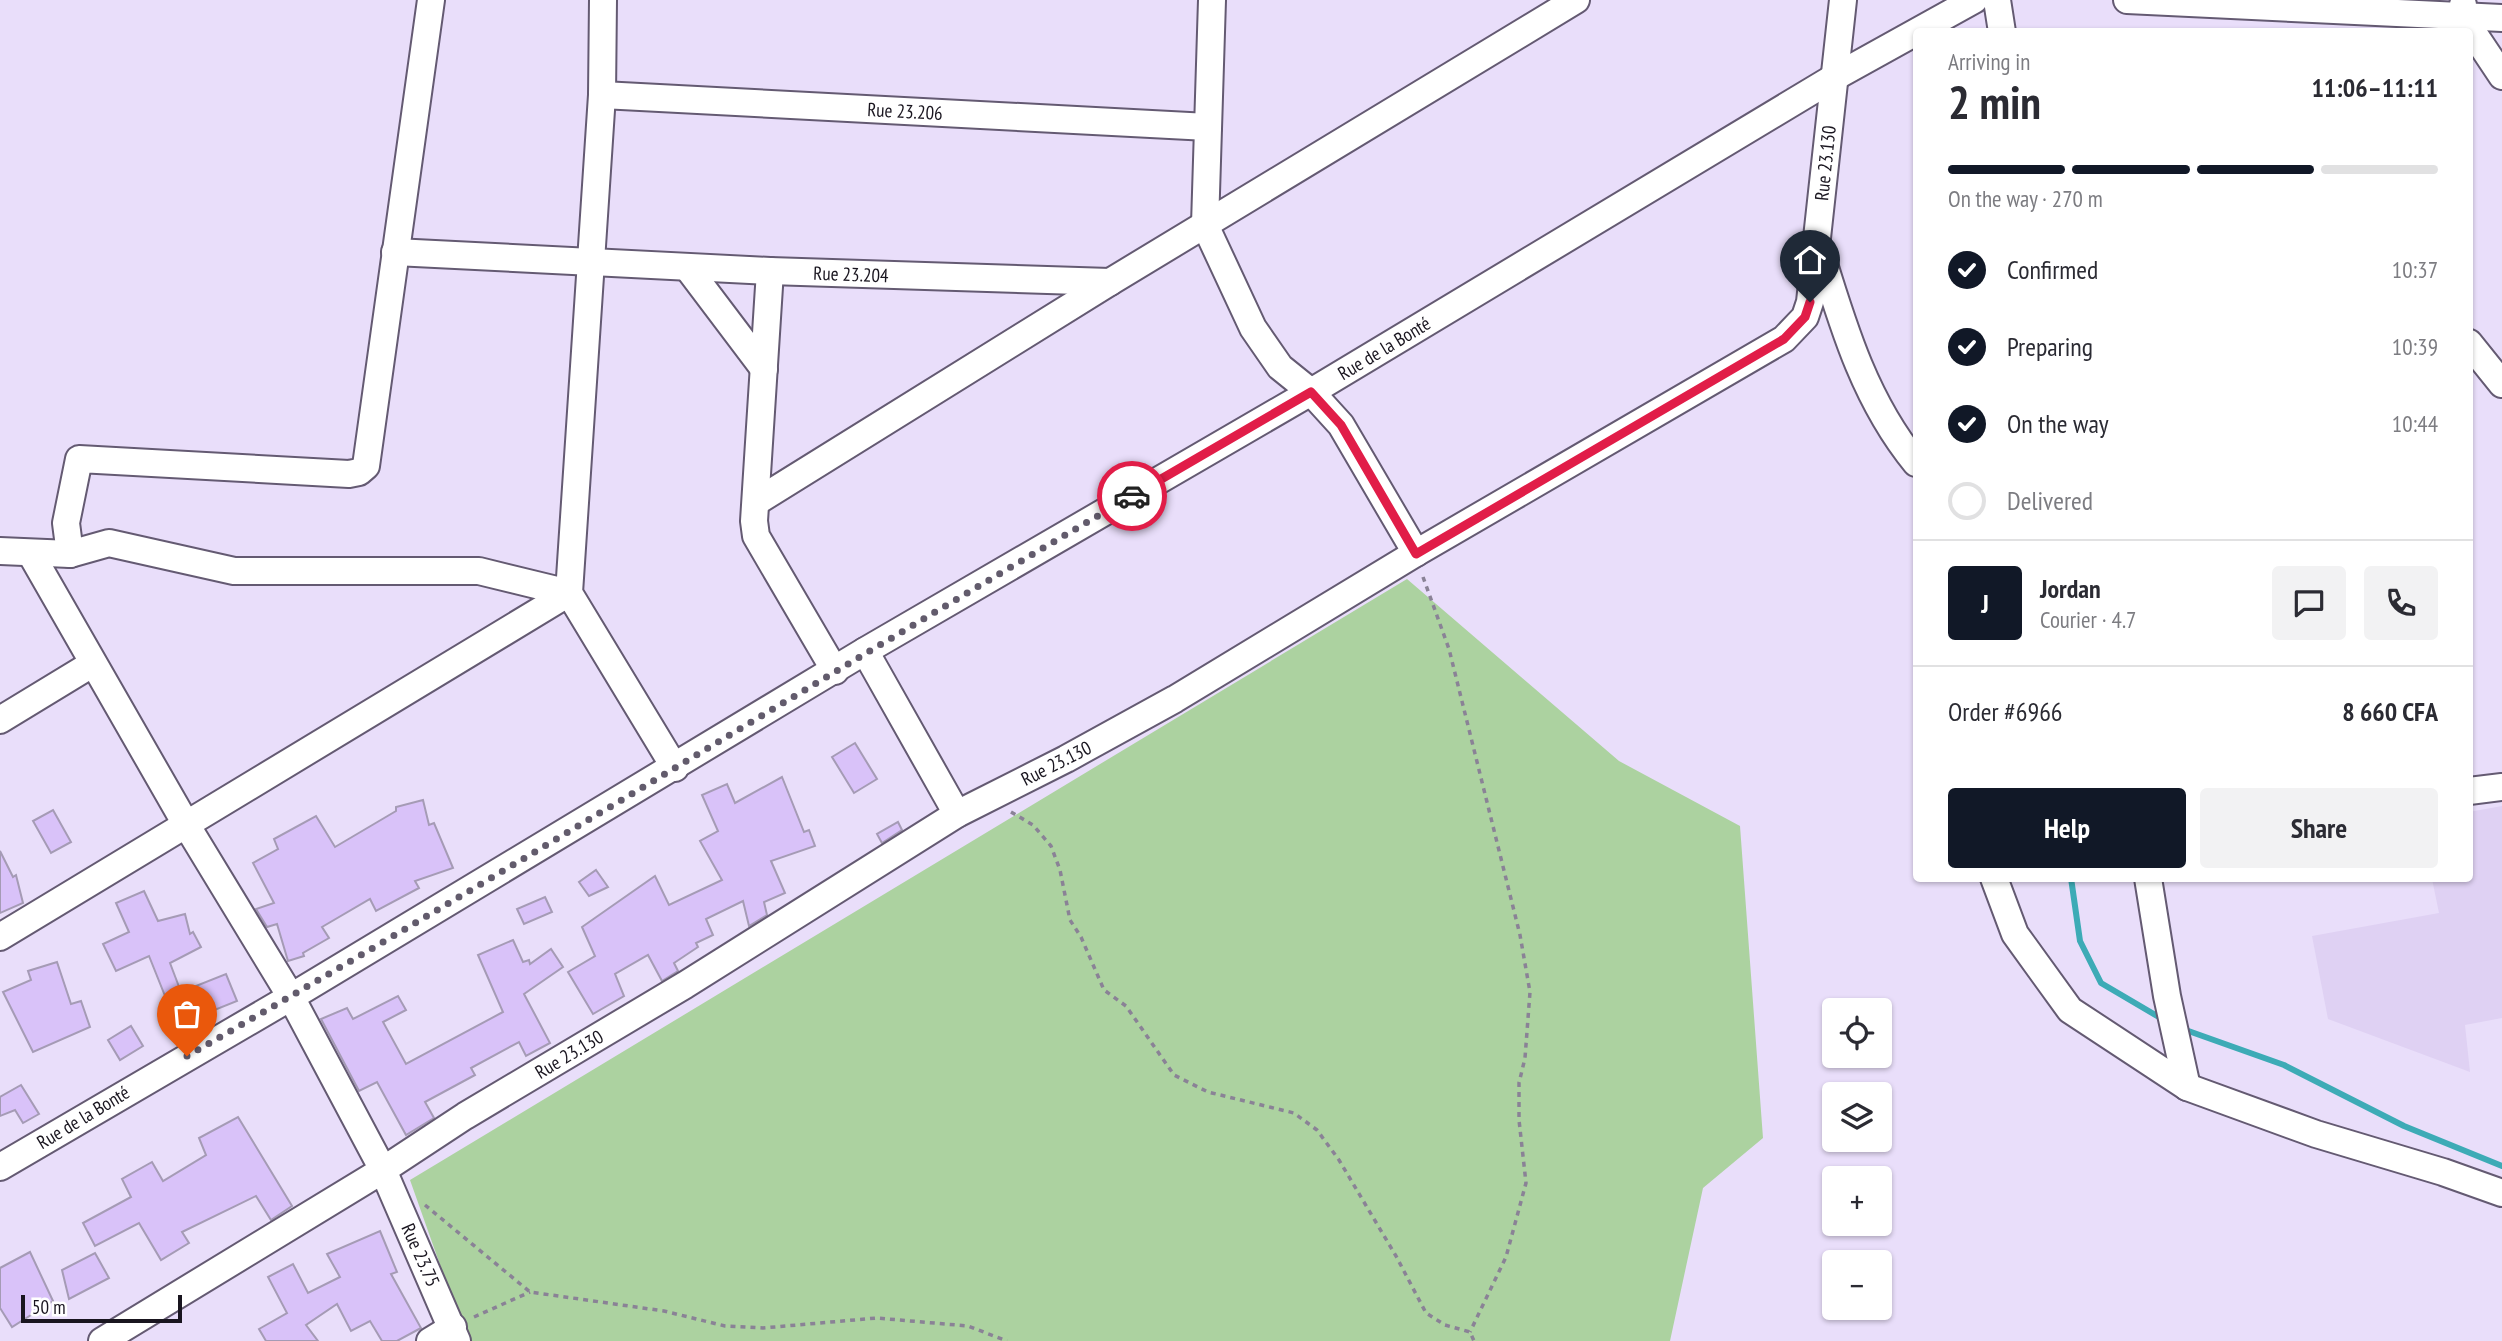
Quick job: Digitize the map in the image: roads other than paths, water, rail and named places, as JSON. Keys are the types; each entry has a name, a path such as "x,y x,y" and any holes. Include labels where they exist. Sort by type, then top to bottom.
{"street":[{"path":"69,554 66,523 79,459 349,474 359,472 366,466 431,0"},
{"path":"603,0 602,95 569,593 675,768"},
{"path":"1212,0 1205,225 1253,328 1280,367 1311,392 1341,425 1416,554"},
{"path":"756,502 1110,282 1576,0"},
{"name":"Rue 23.130","path":"102,1341 383,1170 465,1115 685,985 957,814 1066,760 1175,699 1416,554 1784,339 1805,317 1817,239 1843,0"},
{"name":"Rue de la Bonté","path":"1922,28 1974,0"},
{"path":"1997,0 2001,28"},
{"path":"2127,0 2463,8 2502,18"},
{"path":"2463,8 2502,76"},
{"name":"Rue de la Bonté","path":"0,1167 675,768 865,651 1311,392 1913,33"},
{"name":"Rue 23.206","path":"602,95 1208,127"},
{"path":"1817,239 1851,351 1886,423 1913,459"},
{"name":"Rue 23.204","path":"395,252 770,271 1110,282"},
{"path":"687,267 764,369"},
{"path":"770,271 756,536 835,671"},
{"path":"2473,348 2502,384"},
{"path":"0,551 69,554 108,543 128,545 191,563 259,573 388,568 479,571 569,593"},
{"name":"Rue 23.75","path":"31,554 187,826 291,997 383,1170 455,1334"},
{"path":"0,937 569,593"},
{"path":"865,651 957,814"},
{"path":"0,720 92,664"},
{"path":"2473,791 2502,787"},
{"path":"1996,882 2015,934 2070,1010 2184,1075 2316,1134 2443,1172 2502,1193"},
{"path":"2149,882 2166,996 2184,1075"},
{"path":"430,1341 455,1334"}],"waterway":[{"path":"2072,882 2080,941 2101,983 2164,1020"},
{"path":"2180,1028 2284,1065 2404,1126 2502,1166"}]}
